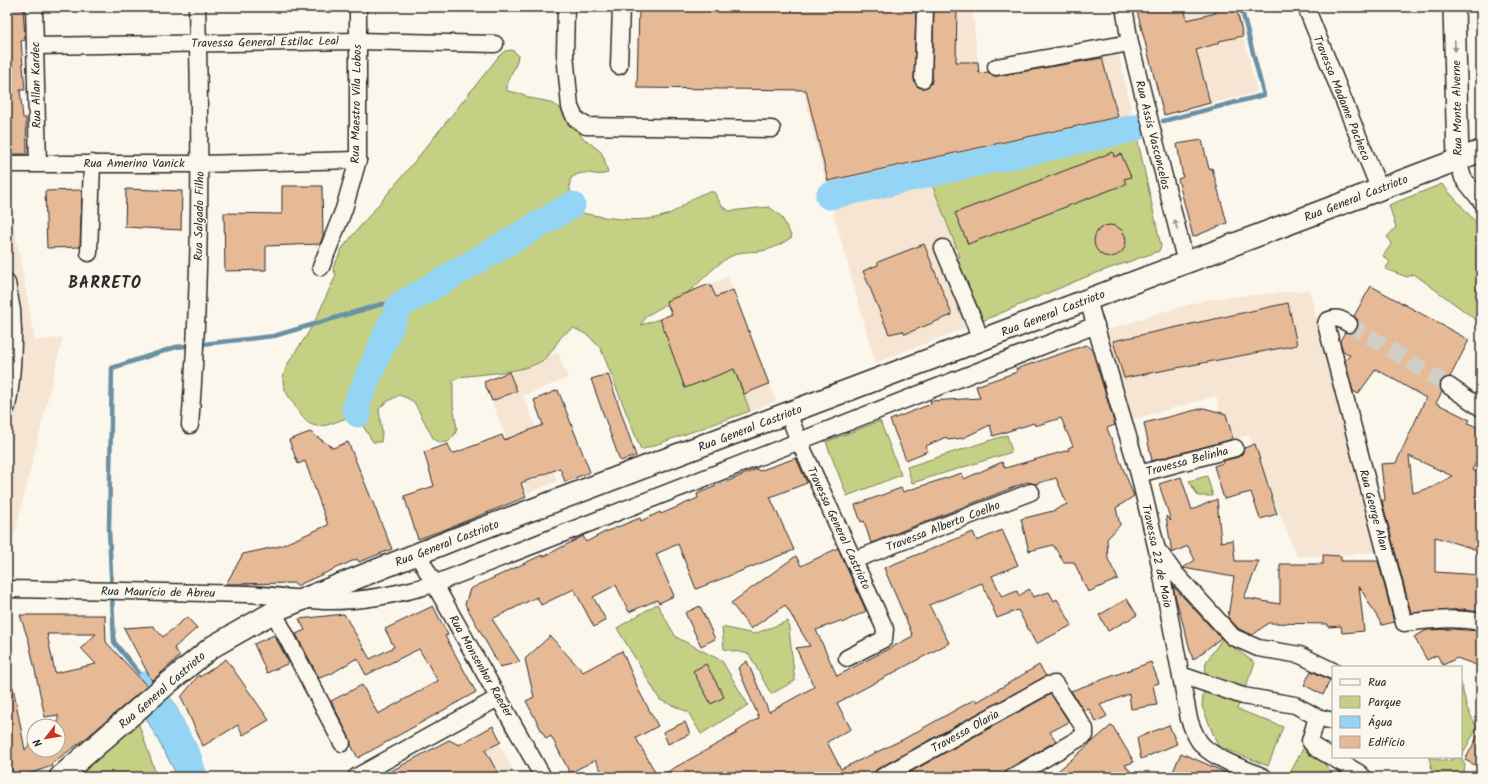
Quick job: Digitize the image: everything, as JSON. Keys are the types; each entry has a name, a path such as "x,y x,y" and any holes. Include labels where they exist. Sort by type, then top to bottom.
{"main road":[{"name":"Rua Monte Alverne","path":"1454,7 1458,160"},
{"name":"Rua General Castrioto","path":"60,777 212,647 236,632 281,608 308,599 418,555 788,413 1186,263 1379,188 1481,151"}],"street":[{"name":"Rua Allan Kardec","path":"34,7 38,163"},
{"name":"Rua Salgado Filho","path":"190,425 197,333 200,164 197,7"},
{"name":"Rua Maestro Vila Lobos","path":"321,267 344,209 358,160 358,7"},
{"path":"566,7 565,54 570,107 575,118 586,126 772,129"},
{"path":"619,66 621,7"},
{"path":"923,79 925,7"},
{"name":"Rua Assis Vasconcelos","path":"1124,7 1130,43 1186,263"},
{"name":"Travessa Madame Pacheco","path":"1306,7 1379,188"},
{"name":"Travessa General Estilac Leal","path":"36,46 357,41 495,44"},
{"path":"996,67 1130,43"},
{"name":"Rua Amerino Vanick","path":"7,164 200,164 358,160"},
{"name":"Rua Monte Alverne","path":"1458,160 1463,178 1481,201"},
{"path":"89,253 92,163"},
{"path":"943,248 975,324 980,340"},
{"path":"7,283 12,310 10,330 11,389 7,407"},
{"name":"Travessa 22 de Maio","path":"1088,300 1139,474 1157,550 1189,719 1194,733 1203,746 1215,754 1264,777"},
{"name":"Rua George Alan","path":"1349,324 1340,319 1334,318 1326,324 1404,623 1439,619 1481,622"},
{"name":"Rua Maurício de Abreu","path":"7,590 118,590 273,595 324,601 380,597 434,584 1096,325"},
{"path":"1449,386 1481,408"},
{"name":"Travessa General Castrioto","path":"788,413 799,441 885,629 884,639 847,658"},
{"name":"Travessa Belinha","path":"1139,474 1235,448"},
{"name":"Travessa Alberto Coelho","path":"854,560 1031,492"},
{"path":"1157,550 1173,571 1233,637 1258,648 1300,655 1332,671"},
{"name":"Rua Monsenhor Raeder","path":"418,555 544,777"},
{"path":"274,613 342,743"},
{"path":"1181,675 1243,696 1295,705 1317,717 1332,721"},
{"name":"Travessa Olaria","path":"882,777 1048,685 1055,684 1085,729 1085,735 1013,777"},
{"path":"356,777 498,698"},
{"path":"1317,717 1310,740 1316,748 1332,757"},
{"path":"1334,758 1359,772 1363,777"}],"shaded area":[{"path":"927,7 972,7 979,73 1117,47 1161,246 1159,251 1088,276 975,324 875,363 829,196 803,90 888,89 928,81"},
{"path":"1136,7 1236,7 1257,92 1164,115"},
{"path":"7,185 35,341 63,337 7,565"},
{"path":"728,277 776,401 750,411 734,369 697,289"},
{"path":"1309,290 1378,552 1297,557 1249,435 1228,440 1216,396 1131,420 1108,330 1162,312 1210,299"},
{"path":"558,353 568,378 523,396 557,481 528,493 484,382"},
{"path":"499,743 517,777 437,777 486,751"}],"green space":[{"path":"512,50 518,55 516,65 508,80 507,91 523,94 529,98 546,101 559,107 582,137 601,152 604,158 608,173 581,173 571,178 571,192 582,213 603,217 639,220 650,219 671,213 697,196 708,192 714,192 722,206 729,211 769,207 781,216 792,237 770,249 742,252 729,257 716,266 687,293 734,369 750,411 641,450 601,349 589,336 574,328 564,334 547,357 530,366 506,372 461,377 453,381 453,405 457,429 454,436 448,442 440,443 433,438 414,402 399,395 385,403 379,409 382,433 381,442 373,442 361,423 355,417 350,417 327,425 317,426 305,420 301,415 284,387 284,373 312,326 336,276 333,268 343,247 415,161 499,56 505,51","holes":["667,304 672,315 641,325 646,316"]},
{"path":"1135,128 1161,246 1159,251 1088,276 975,324 949,262 960,257 928,174"},
{"path":"1442,184 1481,228 1481,312 1475,319 1414,274 1407,277 1385,269 1390,262 1383,256 1392,243 1387,237 1396,227 1389,205"},
{"path":"880,421 901,475 847,496 826,442"},
{"path":"1007,435 1012,452 912,483 907,467"},
{"path":"1207,476 1213,496 1198,496 1189,481"},
{"path":"657,604 676,637 722,661 748,705 701,734 688,712 660,700 617,628"},
{"path":"788,621 795,681 771,694 749,654 724,649 722,627 754,634"},
{"path":"1222,639 1255,663 1237,709 1283,727 1268,766 1218,746 1202,706 1206,662"},
{"path":"1462,687 1467,708 1477,728 1462,755"},
{"path":"137,719 157,777 77,777"},
{"path":"1306,743 1332,773 1289,775"},
{"path":"1429,758 1445,761 1462,758 1465,765 1463,777 1442,777 1432,771"}],"water":[{"path":"172,699 201,756 206,777 178,777 146,718"}],"building":[{"path":"7,7 23,7 25,40 21,41 25,90 20,90 23,118 26,118 27,154 7,154"},
{"path":"639,7 916,7 914,79 918,87 923,88 931,84 932,79 934,7 957,7 956,62 978,62 979,73 988,72 992,76 997,76 1102,58 1118,117 828,181 806,90 637,88"},
{"path":"1136,7 1184,7 1187,20 1216,13 1214,7 1236,7 1243,36 1219,41 1219,43 1196,50 1210,103 1164,115"},
{"path":"1202,140 1209,169 1212,168 1227,223 1193,237 1178,179 1183,177 1177,144"},
{"path":"1113,152 1114,157 1121,154 1131,177 1124,179 1126,184 968,244 955,213"},
{"path":"282,186 322,186 323,236 320,244 266,246 266,270 225,271 224,213 282,214"},
{"path":"126,189 182,191 181,230 125,227"},
{"path":"82,190 80,247 47,248 45,191"},
{"path":"1107,225 1113,225 1123,232 1126,241 1125,247 1119,254 1113,257 1107,257 1097,250 1094,244 1094,238 1101,228"},
{"path":"924,244 952,315 905,334 903,331 889,334 863,271 878,265 878,262"},
{"path":"710,284 716,297 733,290 769,384 744,394 734,369 685,388 660,319 672,314 666,301"},
{"path":"1371,286 1469,340 1450,377 1441,381 1440,386 1442,392 1436,403 1470,420 1468,423 1481,429 1481,452 1472,470 1481,474 1481,551 1435,537 1435,572 1481,575 1481,612 1463,610 1466,609 1411,613 1382,501 1385,500 1381,464 1396,463 1426,398 1376,369 1358,394 1353,391 1345,361 1350,355 1343,351 1340,341 1345,332 1353,332 1357,329 1358,320 1354,316","holes":["1409,456 1452,476 1433,487 1413,493"]},
{"path":"1288,303 1297,345 1124,378 1113,341"},
{"path":"1086,345 1092,350 1115,425 1107,428 1134,496 1116,508 1120,525 1107,539 1108,559 1118,579 1088,592 1074,562 1064,562 1053,545 1029,551 1021,519 1053,511 1067,504 1056,478 1035,484 1027,482 871,543 864,521 861,522 855,505 901,488 903,492 962,473 964,479 1002,462 1005,468 1069,450 1068,448 1073,446 1061,418 1035,426 1034,423 993,436 990,425 963,438 948,440 946,437 926,446 928,451 906,460 890,420 931,404 930,401 980,398 976,386 1017,372 1016,369"},
{"path":"509,372 517,391 492,401 484,382"},
{"path":"608,374 636,456 620,461 591,379"},
{"path":"558,390 590,472 565,482 560,468 521,483 526,497 418,539 404,496 434,486 424,452 448,444 452,454 502,435 504,440 543,425 534,400"},
{"path":"1204,408 1226,414 1233,439 1152,461 1144,423"},
{"path":"310,432 333,448 348,442 392,549 359,562 357,559 296,586 295,583 226,584 243,554 280,546 328,525 305,461 298,464 289,440"},
{"path":"1255,444 1277,514 1260,519 1251,492 1224,499 1214,466 1223,463 1222,461 1238,457 1242,454 1244,448"},
{"path":"796,458 807,483 770,497 794,550 696,589 678,544 656,554 674,596 659,603 657,600 629,612 616,585 593,597 606,620 594,627 574,589 541,605 537,597 492,619 520,662 500,667 465,604 470,589 542,555 543,557 583,536 586,542 605,532 640,518 641,521 660,512 661,514 698,498 697,494 757,469 759,471"},
{"path":"1181,477 1192,510 1217,499 1221,542 1233,540 1235,561 1259,561 1244,598 1280,604 1280,564 1323,564 1323,555 1341,556 1341,561 1378,561 1394,622 1382,625 1359,586 1364,631 1342,633 1341,626 1328,627 1328,624 1268,623 1253,635 1239,629 1228,617 1234,577 1183,568 1195,560 1188,546 1172,553 1166,516 1171,521 1159,484"},
{"path":"1002,530 1018,565 992,576 1002,597 1017,591 1019,596 1029,589 1033,597 1049,592 1054,601 1057,599 1072,625 1036,644 1018,610 997,618 982,583 929,605 949,643 837,703 851,729 827,742 841,769 902,740 975,699 977,702 1039,665 1046,676 877,769 871,777 658,777 737,733 736,732 759,718 738,668 747,661 769,712 814,687 796,648 810,646 785,605 751,629 731,603 796,556 801,566 838,548 866,611 842,623 840,621 816,630 837,676 913,636 884,568 973,532 977,541"},
{"path":"1173,586 1221,638 1193,660 1176,599"},
{"path":"1127,599 1137,615 1108,631 1099,615"},
{"path":"433,606 448,635 445,636 476,692 358,758 331,701 362,685 378,714 438,681 419,649 366,675 357,658 331,674 319,678 296,634 305,630 299,619 344,614 370,659 394,647 385,629"},
{"path":"700,606 715,639 701,646 685,613"},
{"path":"20,615 105,615 106,642 147,686 85,739 66,753 66,718 58,718 58,715 45,717 29,642","holes":["47,634 96,634 81,648 96,664 55,673"]},
{"path":"187,617 197,628 174,648 180,656 152,681 124,628 153,626 163,637"},
{"path":"1452,629 1481,631 1481,660 1479,666 1457,658 1443,665 1437,655 1427,660 1414,637 1427,630"},
{"path":"274,635 289,663 267,673 254,644"},
{"path":"550,636 583,672 622,651 640,693 658,726 636,738 658,777 605,777 595,760 570,773 551,736 546,739 526,701 534,697 525,659"},
{"path":"226,659 269,720 243,735 238,725 203,746 181,697 199,675 200,677"},
{"path":"1151,662 1159,683 1153,685 1157,705 1131,709 1129,694 1100,705 1107,716 1096,722 1089,709 1084,711 1071,691"},
{"path":"706,664 724,697 711,704 693,671"},
{"path":"1311,671 1330,680 1323,695 1304,685"},
{"path":"13,687 25,750 26,749 26,758 59,758 51,764 52,766 20,777 14,777 7,756 7,688"},
{"path":"1051,694 1069,722 1050,732 1056,741 1008,769 1004,777 906,777 905,775"},
{"path":"685,722 690,734 668,744 663,732"},
{"path":"1112,725 1134,762 1125,765 1135,777 1051,777"},
{"path":"1169,725 1177,744 1141,759 1137,738"},
{"path":"493,726 501,742 485,750 500,777 380,777 449,740 459,745"},
{"path":"1481,730 1481,768 1465,760"},
{"path":"1181,753 1236,777 1179,777 1172,774"}],"waterway":[{"path":"1163,121 1264,95 1241,7"},
{"path":"829,196 1135,128"},
{"path":"358,414 355,407 399,306 572,205"},
{"path":"148,684 114,642 109,529 112,368 176,347 274,336 382,304 399,306"},
{"path":"148,684 188,757 194,777"}],"tunnel":[{"path":"1349,324 1449,386"}],"district":[{"name":"BARRETO","path":"105,282"}]}
